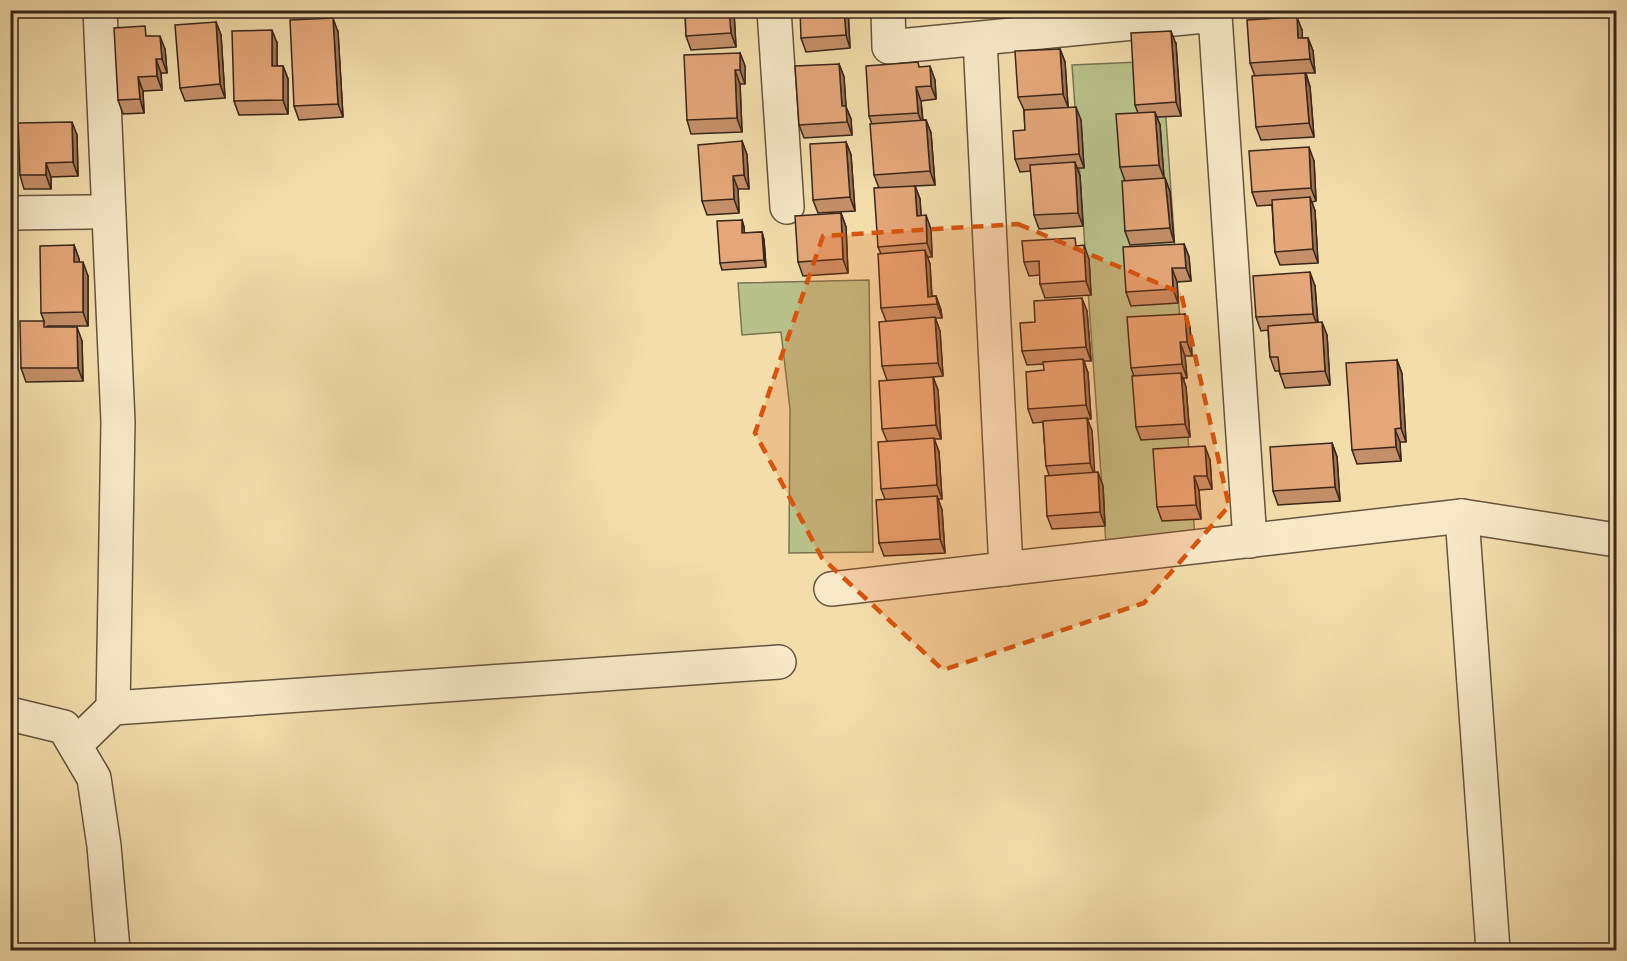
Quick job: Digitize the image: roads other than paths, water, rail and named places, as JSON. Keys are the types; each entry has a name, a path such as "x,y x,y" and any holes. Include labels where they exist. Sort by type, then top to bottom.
{"street":[{"path":"100,10 118,422 113,708"},
{"path":"774,10 788,207"},
{"path":"888,10 889,47 1215,15 1250,541"},
{"path":"980,39 1006,569"},
{"path":"10,213 89,212"},
{"path":"1462,516 1493,951"},
{"path":"831,590 1462,516 1617,540"},
{"path":"75,745 113,708 779,662"},
{"path":"10,714 64,727 94,778 104,846 112,951"}]}
